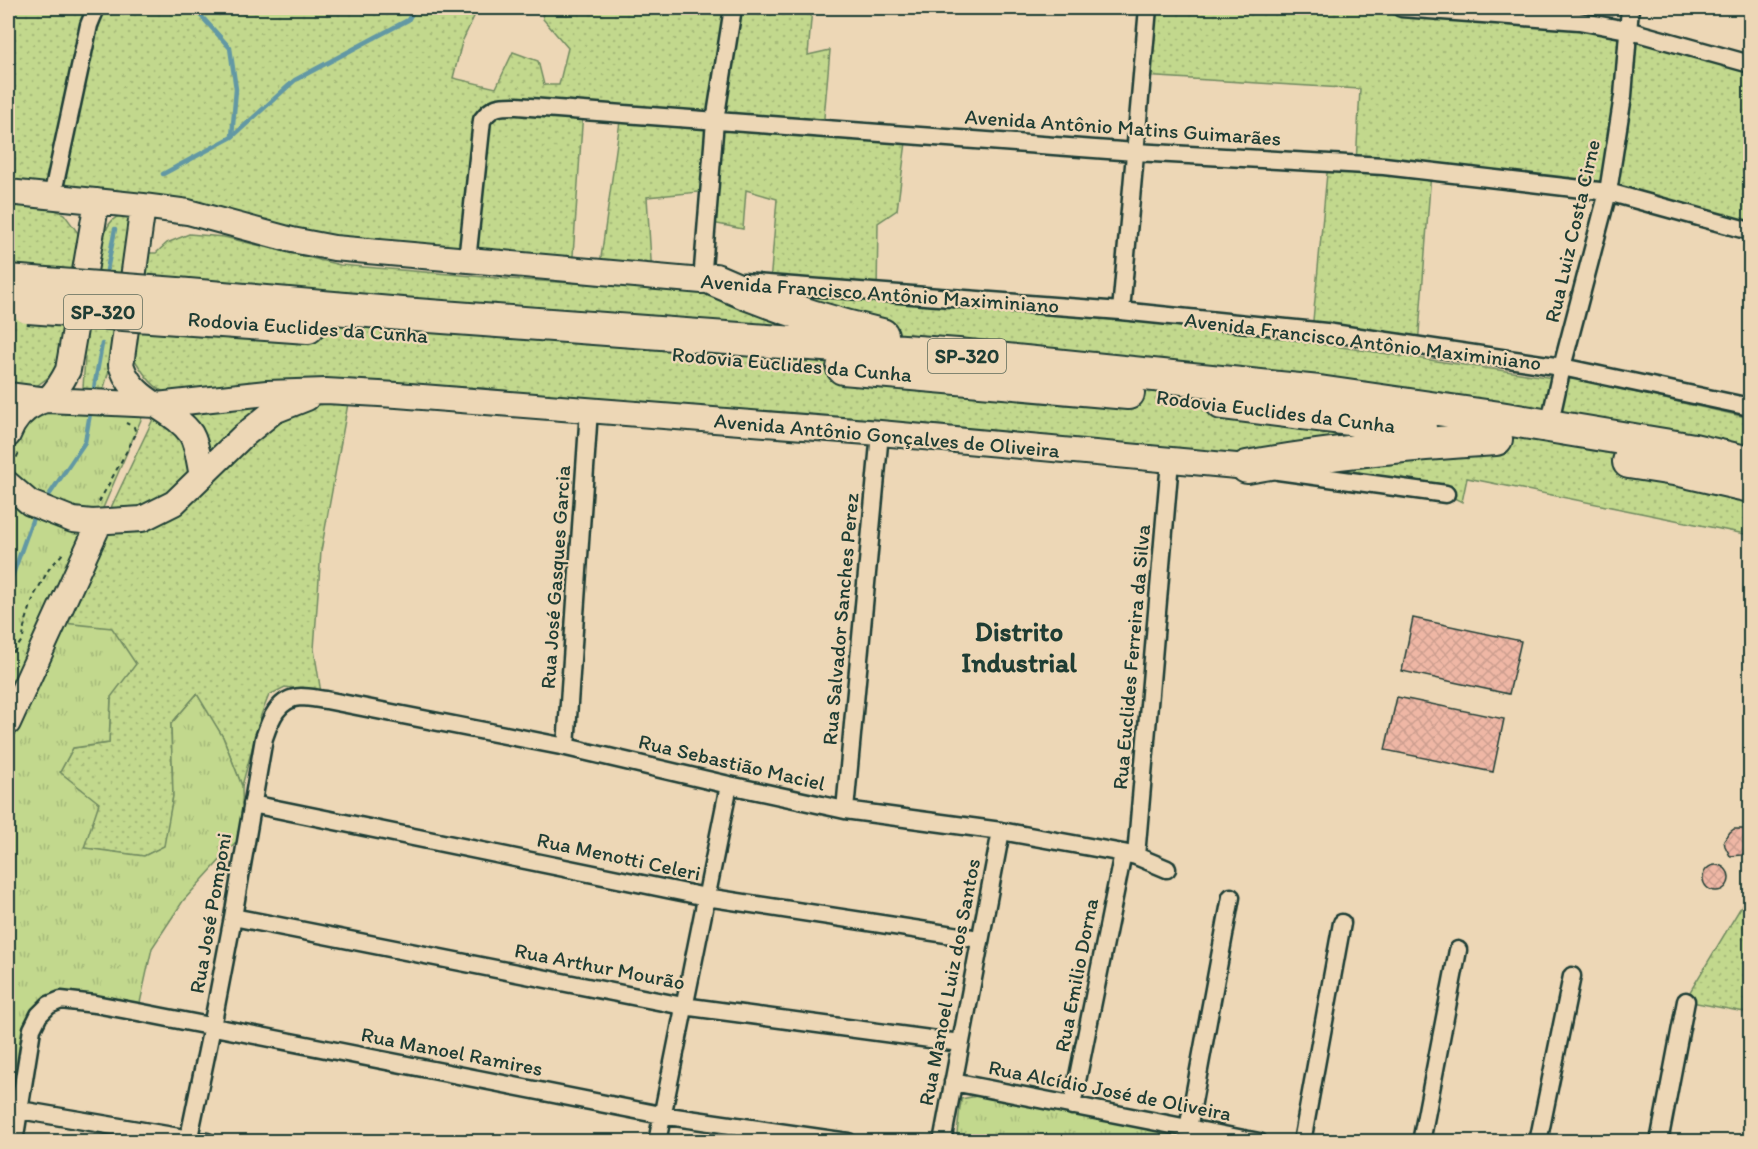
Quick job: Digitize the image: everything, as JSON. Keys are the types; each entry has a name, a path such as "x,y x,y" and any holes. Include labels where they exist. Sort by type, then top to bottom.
{"highway":[{"path":"708,280 848,327 919,343 958,355"},
{"name":"Rodovia Euclides da Cunha","path":"19,294 177,306 726,358 1196,399 1496,439 1680,470 1750,486"},
{"name":"Rodovia Euclides da Cunha","path":"177,306 402,314 958,355 1319,392 1549,426 1694,450 1750,463"},
{"path":"1247,467 1308,456 1375,448 1496,439"}],"main road":[{"name":"Avenida Francisco Antônio Maximiniano","path":"8,192 188,213 292,240 334,248 708,280"},
{"path":"15,441 12,426 23,411 47,400 60,385 68,370 97,201"},
{"path":"143,206 121,365 127,380 144,396 182,424 192,436 202,476"},
{"name":"Avenida Antônio Gonçalves de Oliveira","path":"8,395 47,400 157,405 267,393 327,391 397,395 880,433 1247,467"},
{"name":"Avenida Antônio Gonçalves de Oliveira","path":"10,476 39,507 73,519 100,522 142,519 174,503 242,437 274,411 327,391"},
{"path":"8,723 100,522"}],"street":[{"path":"51,197 89,25 96,8"},
{"path":"708,280 715,121 734,8"},
{"path":"1121,311 1148,8"},
{"path":"1401,8 1579,21 1627,30 1750,64"},
{"name":"Rua Luiz Costa Cirne","path":"1549,426 1562,367 1608,192 1623,96 1630,8"},
{"name":"Avenida Antônio Matins Guimarães","path":"467,261 483,120 488,112 498,106 1135,152 1384,166 1608,192 1750,231"},
{"name":"Avenida Francisco Antônio Maximiniano","path":"708,280 1121,311 1326,332 1562,367 1750,407"},
{"name":"Rua José Gasques Garcia","path":"566,747 589,410"},
{"name":"Rua Salvador Sanches Perez","path":"845,810 880,433"},
{"name":"Rua Euclides Ferreira da Silva","path":"1130,855 1170,461"},
{"name":"Avenida Antônio Gonçalves de Oliveira","path":"1247,467 1446,494"},
{"name":"Rua Sebastião Maciel","path":"288,700 300,697 326,700 566,747 845,810 1001,831 1130,855 1167,869"},
{"name":"Rua José Pomponi","path":"188,1140 233,917 264,738 270,719 288,700"},
{"path":"657,1142 729,785"},
{"name":"Rua Menotti Celeri","path":"252,804 706,897 979,939"},
{"name":"Rua Manoel Luiz dos Santos","path":"942,1142 1001,831"},
{"name":"Rua Emilio Dorna","path":"1072,1106 1130,855"},
{"path":"1188,1129 1231,897"},
{"name":"Rua Arthur Mourão","path":"233,917 683,1006 960,1043"},
{"path":"1302,1142 1342,923"},
{"path":"1421,1142 1458,950"},
{"path":"1538,1142 1572,976"},
{"name":"Rua Manoel Ramires","path":"20,1110 32,1029 39,1015 49,1005 61,1000 95,1004 212,1026 661,1115 848,1142"},
{"path":"1659,1142 1686,1001"},
{"name":"Rua Alcídio José de Oliveira","path":"953,1082 1259,1142"},
{"path":"14,1142 20,1110 208,1142"}],"path":[{"path":"10,476 15,441"},
{"path":"8,660 23,639 24,627 34,596 49,569 66,549"}],"green space":[{"path":"8,8 478,8 462,42 453,78 496,88 513,52 538,61 544,85 559,85 568,48 543,19 541,8 812,8 808,55 830,50 823,129 907,135 897,210 878,223 877,293 770,284 777,199 746,190 743,229 707,222 709,191 647,197 652,276 599,272 621,114 583,111 572,270 8,192"},
{"path":"1148,8 1550,8 1549,19 1750,64 1750,231 1608,192 1431,172 1418,346 1312,331 1328,163 1356,164 1360,89 1142,76"},
{"path":"8,203 40,203 64,214 78,233 83,248 99,252 108,226 117,217 123,215 130,216 127,253 156,253 167,243 189,234 224,237 340,265 509,279 745,294 779,293 1202,327 1560,379 1575,379 1750,418 1750,535 1467,478 1462,502 1446,494 1441,484 1158,450 646,406 484,388 354,381 170,395 150,381 135,360 113,356 103,391 84,395 85,358 63,355 53,374 35,387 8,385"},
{"path":"349,398 321,551 314,649 321,693 285,687 269,695 261,715 242,786 223,737 196,695 171,724 173,796 165,846 144,856 83,848 60,772 73,748 109,743 111,697 57,621 156,413"},
{"path":"29,411 143,415 54,622 112,628 136,664 111,697 109,743 73,748 60,772 99,803 84,848 144,856 164,846 173,796 171,724 197,694 223,737 242,786 243,835 183,901 152,948 138,1012 61,1001 39,1015 8,1142 8,458"},
{"path":"1750,892 1750,1013 1686,1001 1691,990"},
{"path":"977,1096 1209,1141 956,1142 961,1099"}],"building":[{"path":"1413,618 1521,641 1509,694 1402,671"},
{"path":"1397,697 1504,719 1493,772 1385,750"},
{"path":"1734,829 1749,829 1750,844 1742,855 1730,856 1724,841"},
{"path":"1716,865 1725,869 1729,878 1725,887 1716,891 1707,887 1703,878 1707,869"}],"waterway":[{"path":"194,8 230,48 236,89 232,137"},
{"path":"163,174 232,137 295,80 408,20 415,8"},
{"path":"107,270 115,229"},
{"path":"93,394 102,344"},
{"path":"45,501 85,442 91,408"},
{"path":"8,588 33,518 37,513"}],"district":[{"name":"Distrito Industrial","path":"1019,646"}]}
